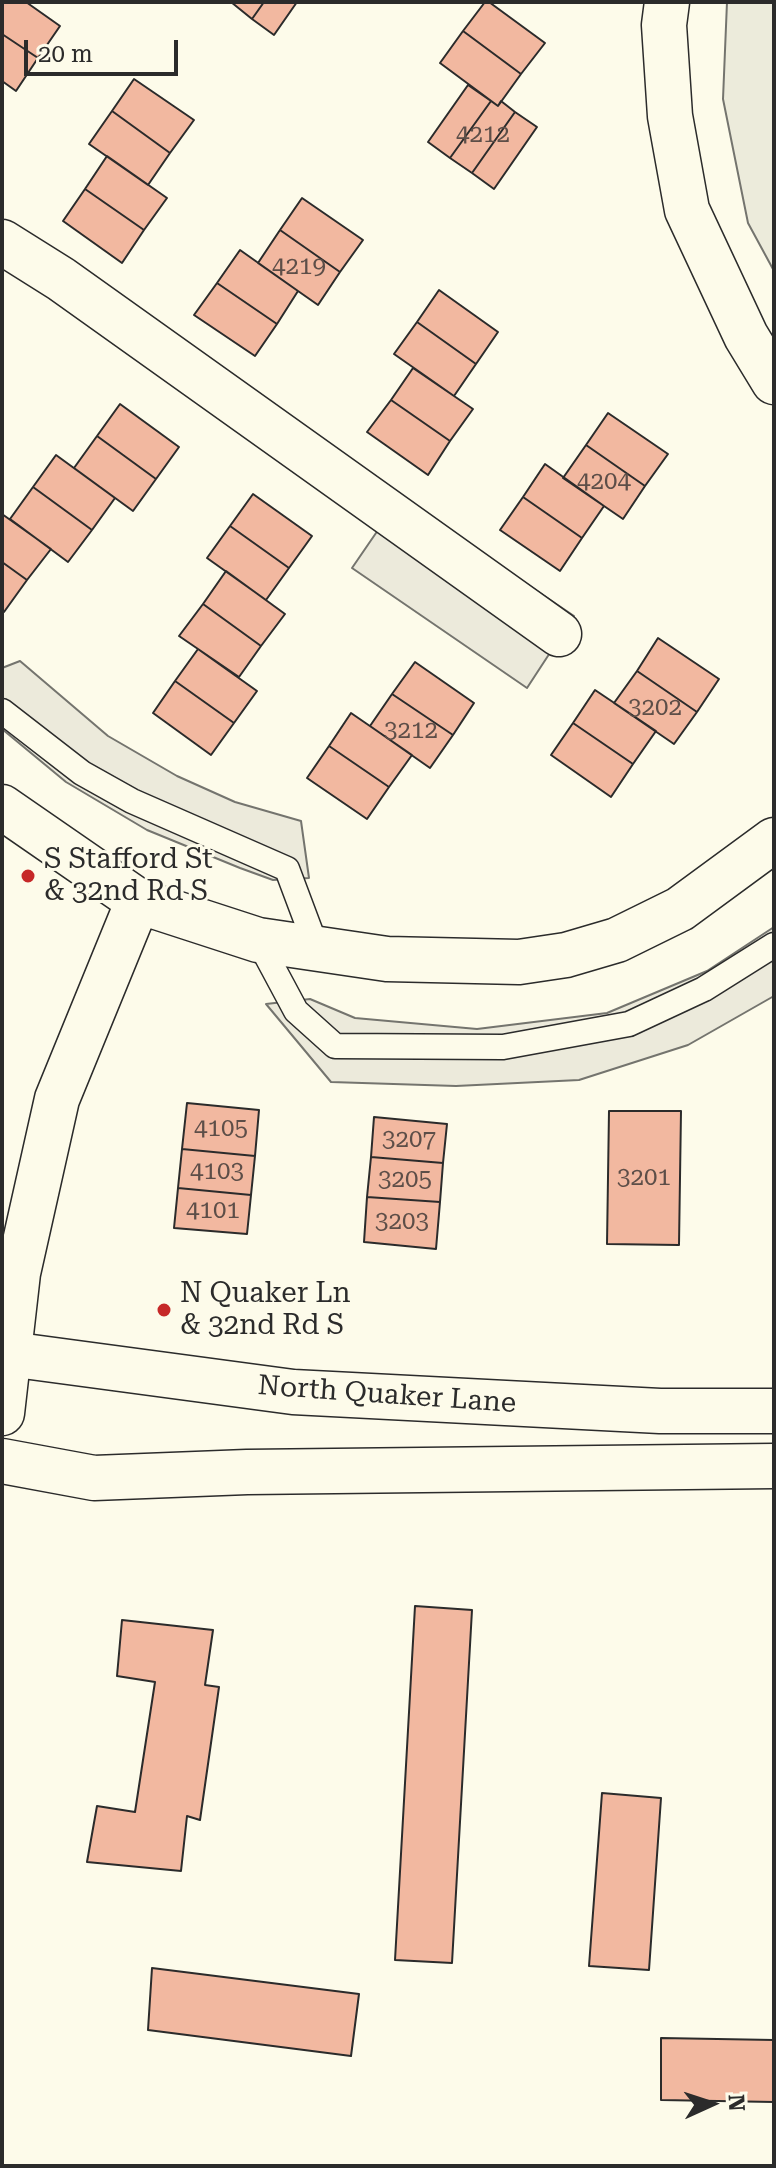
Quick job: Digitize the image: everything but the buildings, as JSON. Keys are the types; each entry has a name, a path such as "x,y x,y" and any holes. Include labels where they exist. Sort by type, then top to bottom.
{"street":[{"path":"667,2 664,25 670,116 687,210 746,336 774,382"},
{"path":"2,242 61,279 559,634"},
{"path":"2,807 138,901 258,940 387,959 519,962 566,955 617,940 680,909 774,840"},
{"path":"2,1413 6,1354 18,1273 57,1099 138,901"},
{"name":"North Quaker Lane","path":"6,1354 293,1392 660,1411 774,1411"},
{"path":"2,1461 94,1478 247,1472 774,1466"}],"lane":[{"path":"2,711 39,742 94,780 210,837 287,869 317,949"},
{"path":"258,940 296,1011 335,1046 503,1047 629,1024 704,989 774,945"}],"shaded area":[{"path":"727,2 774,2 774,271 748,223 723,99"},
{"path":"400,498 574,616 527,688 352,568"},
{"path":"20,661 108,736 177,776 235,802 301,821 309,878 273,880 240,868 147,830 66,782 2,729 2,668"},
{"path":"774,927 774,996 688,1045 579,1080 456,1086 331,1082 266,1004 310,999 355,1018 477,1029 607,1013 707,971"}],"place":[{"name":"S Stafford St & 32nd Rd S","path":"28,876"},
{"name":"N Quaker Ln & 32nd Rd S","path":"164,1310"}]}
